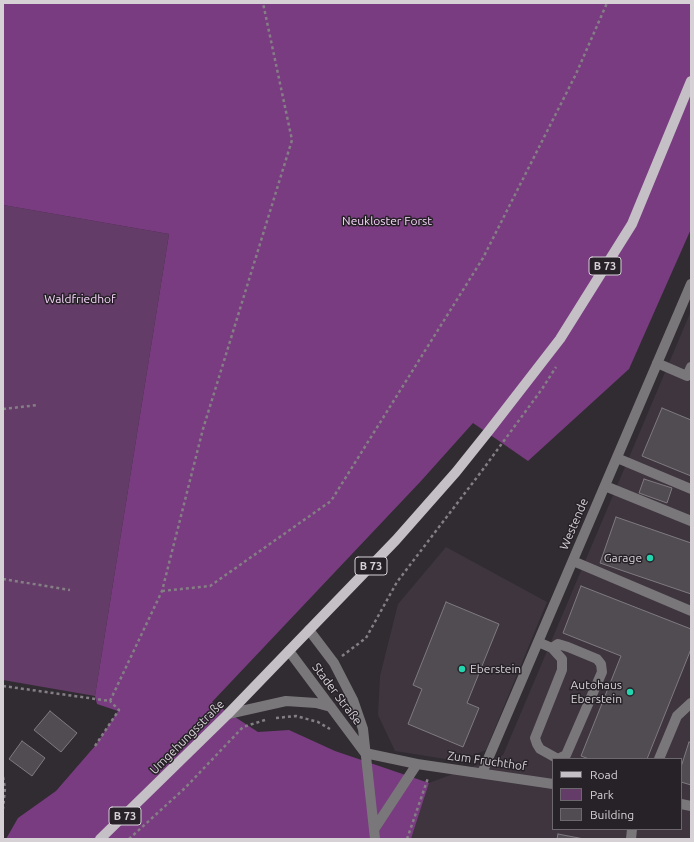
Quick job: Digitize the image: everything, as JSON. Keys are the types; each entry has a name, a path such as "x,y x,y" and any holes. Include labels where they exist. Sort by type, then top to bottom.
{"main road":[{"name":"B 73","path":"289,651 396,540 441,489 560,339 632,224 691,81"},
{"name":"Umgehungsstraße","path":"100,839 228,714 289,651"}],"street":[{"name":"Westende","path":"482,773 691,284"},
{"path":"657,363 687,376 691,367"},
{"path":"617,458 691,489"},
{"path":"605,486 691,521"},
{"path":"573,561 691,611"},
{"name":"Stader Straße","path":"310,630 334,663 353,700 363,729 375,839"},
{"path":"538,642 552,648 562,659 562,670 535,738 540,749 556,758"},
{"path":"552,648 558,644 568,646 597,659 601,664 602,672 566,755 560,758"},
{"name":"Stader Straße","path":"289,651 366,753"},
{"path":"228,714 286,701 316,703 331,707"},
{"path":"659,758 677,716 691,703"},
{"name":"Zum Fruchthof","path":"366,753 417,764 552,784"},
{"path":"375,828 417,764"}],"path":[{"path":"110,701 162,591 203,429 292,140 263,3"},
{"path":"162,591 210,586 331,502 483,258 576,74 607,3"},
{"path":"3,409 38,404"},
{"path":"3,579 70,590"},
{"path":"3,686 110,701 118,710 95,746"},
{"path":"274,718 296,716 318,722 336,732"},
{"path":"129,839 185,788 243,727 267,720"},
{"path":"407,839 432,766"},
{"path":"3,777 6,788 3,809"}],"shaded area":[{"path":"691,311 691,839 411,839 429,783 503,755"},
{"path":"446,547 547,602 486,750 458,761 395,751 378,715 380,676 398,604"}],"green space":[{"name":"Neukloster Forst","path":"3,3 691,3 691,229 629,369 528,461 473,423 421,481 212,702 258,732 289,730 335,751 429,783 411,839 6,839 18,818 56,791 95,746 118,711 97,704 95,696 169,234 3,205"},
{"name":"Waldfriedhof","path":"3,205 169,234 95,696 3,680"}],"building":[{"path":"662,408 691,420 691,476 642,456"},
{"path":"644,479 672,488 667,503 639,493"},
{"path":"616,517 691,543 691,594 600,563"},
{"path":"581,586 691,629 691,649 647,758 586,758 581,756 621,656 563,633"},
{"path":"446,602 499,624 467,703 479,708 463,747 408,724 422,689 413,685"},
{"path":"50,711 77,733 61,752 34,730"},
{"path":"22,741 45,758 32,776 9,759"},
{"path":"689,742 691,743 691,785 682,782 682,764"},
{"path":"558,834 584,839 557,839"}],"place":[{"name":"Garage","path":"650,558"},
{"name":"Eberstein","path":"462,669"},
{"name":"Autohaus Eberstein","path":"630,692"}]}
